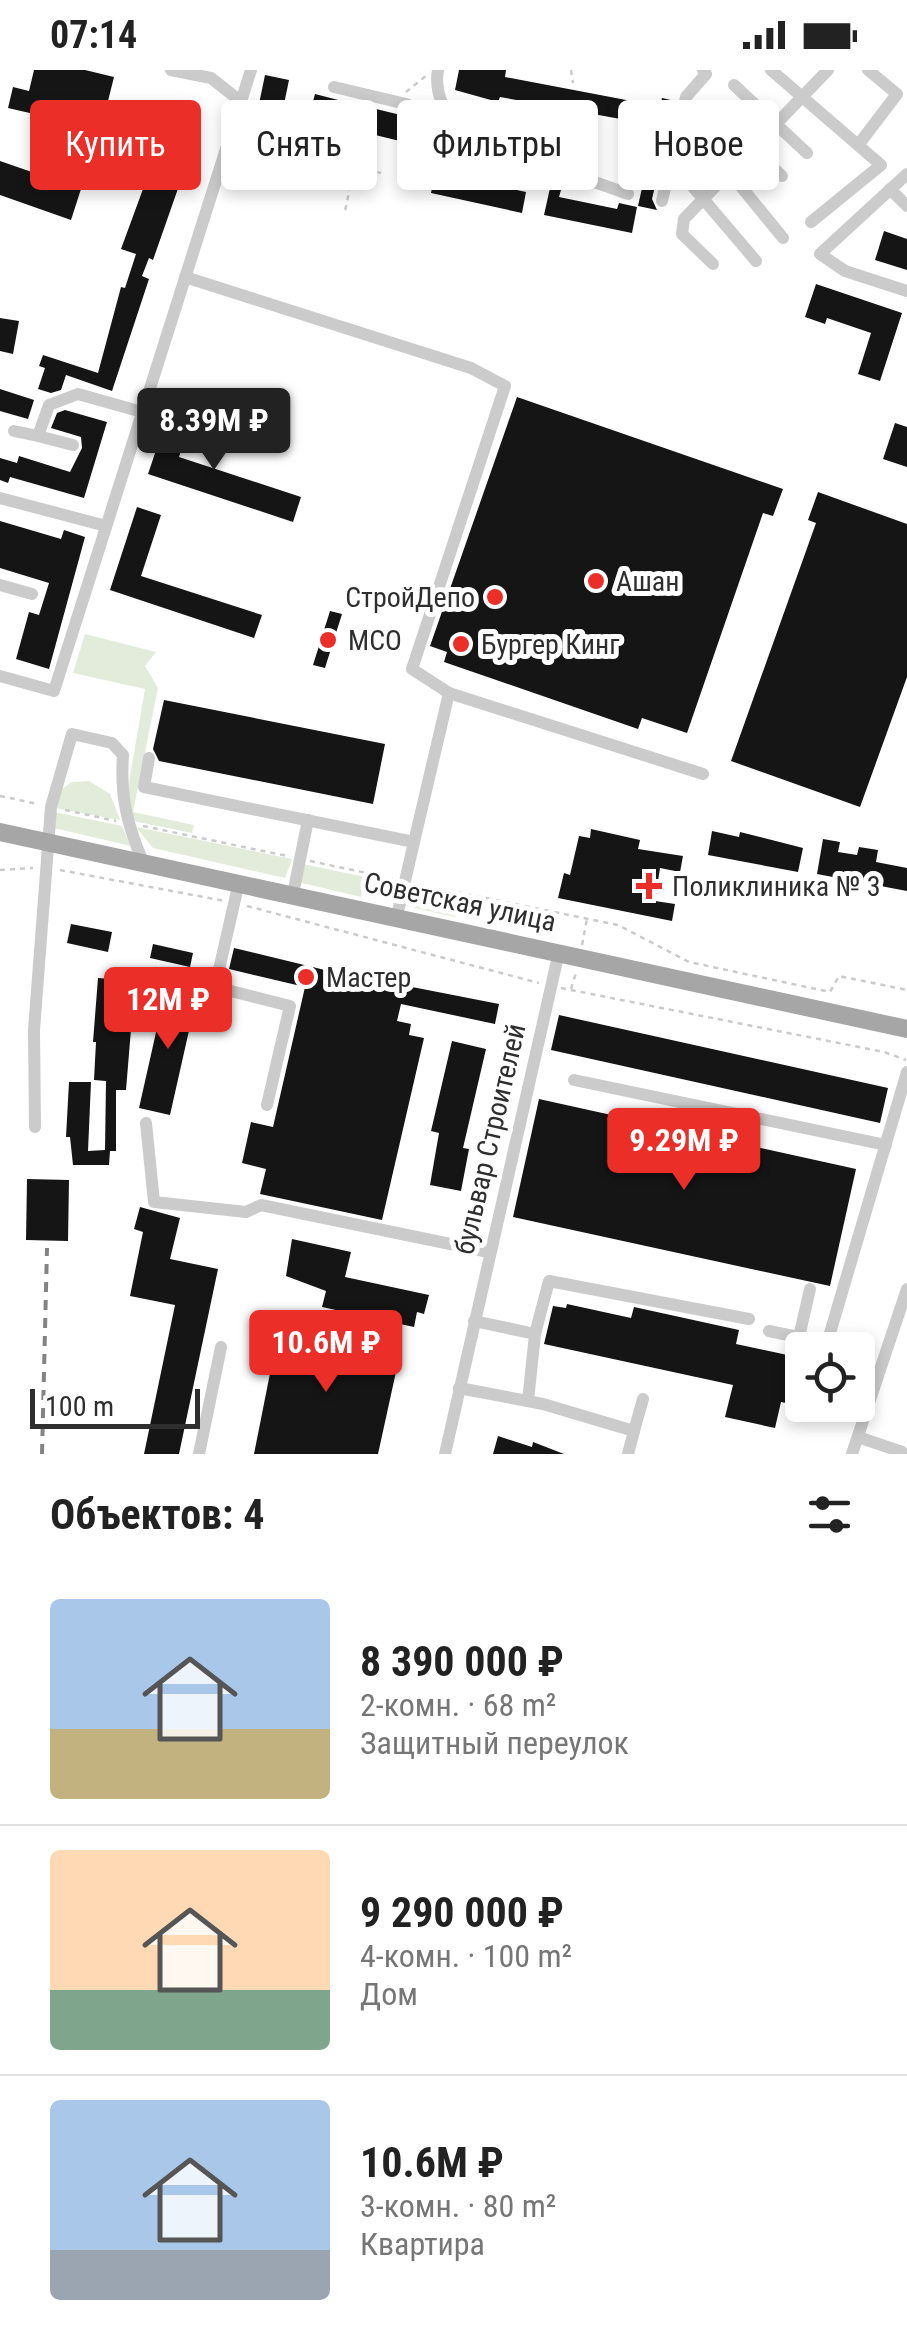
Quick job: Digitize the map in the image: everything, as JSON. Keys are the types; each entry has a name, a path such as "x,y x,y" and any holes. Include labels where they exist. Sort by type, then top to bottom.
{"main road":[{"name":"Советская улица","path":"0,832 907,1028"}],"street":[{"path":"171,70 210,78 239,100 251,70"},
{"path":"434,70 440,100"},
{"path":"771,70 802,98 816,104 881,165 811,222"},
{"path":"779,121 828,70"},
{"path":"859,144 897,94 868,70"},
{"path":"662,201 686,97 706,71"},
{"path":"734,85 750,100"},
{"path":"334,88 397,104"},
{"path":"779,127 807,152"},
{"path":"0,676 54,691 221,156"},
{"path":"779,173 782,176"},
{"path":"907,174 820,254 846,271 907,291"},
{"path":"598,182 628,194"},
{"path":"890,189 907,206"},
{"path":"697,190 756,261"},
{"path":"712,190 687,215 681,230 713,264"},
{"path":"744,190 783,238"},
{"path":"184,277 471,368 505,386 412,669 449,693 702,774"},
{"path":"38,436 49,406 78,394 142,412"},
{"path":"14,430 73,446"},
{"path":"0,498 106,526"},
{"path":"0,585 32,594"},
{"path":"397,916 449,693"},
{"path":"35,1127 34,1030 52,807 72,734 112,742 123,755 120,792 126,823 143,862"},
{"path":"149,758 144,787 414,842"},
{"path":"293,894 308,820"},
{"path":"239,882 215,987 290,1006 267,1105"},
{"name":"бульвар Строителей","path":"444,1454 559,952"},
{"path":"830,1332 907,1072"},
{"path":"574,1080 886,1146"},
{"path":"146,1123 154,1202 246,1212 261,1205 489,1252"},
{"path":"528,1401 536,1334 549,1280 749,1319"},
{"path":"852,1454 907,1289"},
{"path":"800,1332 810,1290"},
{"path":"474,1321 536,1334"},
{"path":"770,1331 785,1334"},
{"path":"199,1454 222,1347"},
{"path":"459,1388 528,1401 634,1431"},
{"path":"628,1454 642,1399"},
{"path":"858,1437 902,1453 907,1437"}],"path":[{"path":"377,103 416,86 434,70"},
{"path":"571,70 573,83"},
{"path":"377,172 381,173"},
{"path":"345,210 352,190"},
{"path":"0,796 618,925 689,962 707,966 830,992 839,976 907,990"},
{"path":"0,870 49,868 235,902 551,986 884,1052 907,1060"}],"green space":[{"path":"85,634 156,652 145,666 158,688 133,812 194,825 192,833 133,821 128,788 145,689 73,673"},
{"path":"89,781 110,794 120,820 55,808 60,790 72,782"},
{"path":"54,812 122,826 131,846 54,828"},
{"path":"136,827 292,859 285,878 153,848"},
{"path":"298,863 365,877 361,897 302,883 297,880"},
{"path":"402,885 466,898 455,917 407,906 401,900"}],"building":[{"path":"34,70 85,70 114,77 108,100 30,100 30,113 8,108 13,87 29,91"},
{"path":"459,70 506,70 505,77 626,100 618,100 618,119 598,115 598,100 491,100 455,90"},
{"path":"265,75 289,80 285,100 260,100"},
{"path":"315,94 338,100 313,100"},
{"path":"377,109 397,114 397,140 377,135"},
{"path":"0,161 30,171 30,190 81,190 71,220 0,195"},
{"path":"143,190 178,190 153,260 149,258 142,276 149,279 112,391 66,375 61,390 51,393 38,389 45,368 39,366 43,355 98,373 121,287 125,288 136,254 121,249"},
{"path":"432,190 526,192 522,213 431,193"},
{"path":"550,190 561,190 559,197 617,209 619,203 637,207 632,233 544,215"},
{"path":"642,190 654,190 652,199 657,210 638,206"},
{"path":"884,231 907,239 907,270 875,260"},
{"path":"816,284 902,313 880,381 858,374 871,333 827,318 825,324 805,317"},
{"path":"0,318 19,321 13,354 0,351"},
{"path":"0,389 34,400 28,419 0,411"},
{"name":"Ашан","path":"517,397 783,489 773,516 763,513 687,733 642,718 638,729 444,662 447,652 430,646"},
{"path":"172,403 194,411 179,457 301,497 293,522 148,474"},
{"path":"65,410 107,422 84,498 10,477 8,483 0,480 0,458 17,463 19,456 70,472 82,448 81,437 51,428 57,413"},
{"path":"895,423 907,427 907,467 883,459"},
{"path":"818,492 907,524 907,677 860,807 731,761 816,523 808,520"},
{"path":"137,507 161,515 141,576 262,615 254,638 110,590"},
{"path":"0,521 61,539 64,530 85,537 49,669 16,659 29,612 39,615 49,583 0,568"},
{"name":"МСО","path":"330,611 342,614 325,668 313,665"},
{"path":"164,700 385,744 373,804 159,761 153,749"},
{"path":"591,829 640,840 638,849 683,856 680,872 660,868 655,901 675,904 672,921 558,898 564,873 570,875 579,836 590,838"},
{"path":"712,831 739,837 740,832 803,848 798,872 708,855"},
{"path":"823,839 840,842 838,852 857,855 859,847 878,850 876,862 907,868 907,891 817,874"},
{"path":"71,924 112,932 108,952 67,943"},
{"path":"153,944 193,953 190,967 150,958"},
{"path":"234,948 407,990 407,986 499,1004 495,1024 401,1004 397,1021 411,1024 409,1035 424,1038 382,1220 260,1194 266,1169 242,1163 251,1122 273,1127 305,987 229,969"},
{"path":"98,978 135,981 126,1090 116,1090 116,1151 110,1151 109,1165 73,1165 70,1137 66,1137 69,1082 91,1082 88,1151 105,1150 106,1081 94,1080"},
{"path":"166,988 197,995 170,1115 139,1108"},
{"path":"559,1015 888,1088 880,1123 551,1050"},
{"path":"452,1041 486,1049 463,1148 469,1149 461,1191 430,1185 439,1133 431,1131"},
{"path":"539,1099 856,1169 830,1286 513,1217"},
{"path":"27,1179 69,1180 68,1241 26,1240"},
{"path":"140,1207 180,1218 170,1259 218,1269 179,1454 144,1454 175,1305 130,1296 143,1232 134,1229"},
{"path":"292,1239 351,1252 345,1277 429,1295 424,1314 417,1312 414,1327 322,1307 326,1291 286,1276"},
{"path":"567,1304 631,1318 634,1307 739,1330 736,1344 785,1354 785,1403 781,1402 775,1428 725,1417 733,1385 544,1344 553,1306 566,1308"},
{"path":"280,1323 401,1349 378,1454 254,1454"},
{"path":"498,1436 532,1447 533,1442 564,1454 493,1454"}],"railway":[{"path":"42,1454 47,1248"}],"place":[{"name":"Ашан","path":"596,581"},
{"name":"СтройДепо","path":"495,597"},
{"name":"МСО","path":"328,640"},
{"name":"Бургер Кинг","path":"461,644"},
{"name":"Поликлиника № 3","path":"649,886"},
{"name":"Мастер","path":"306,977"}]}
